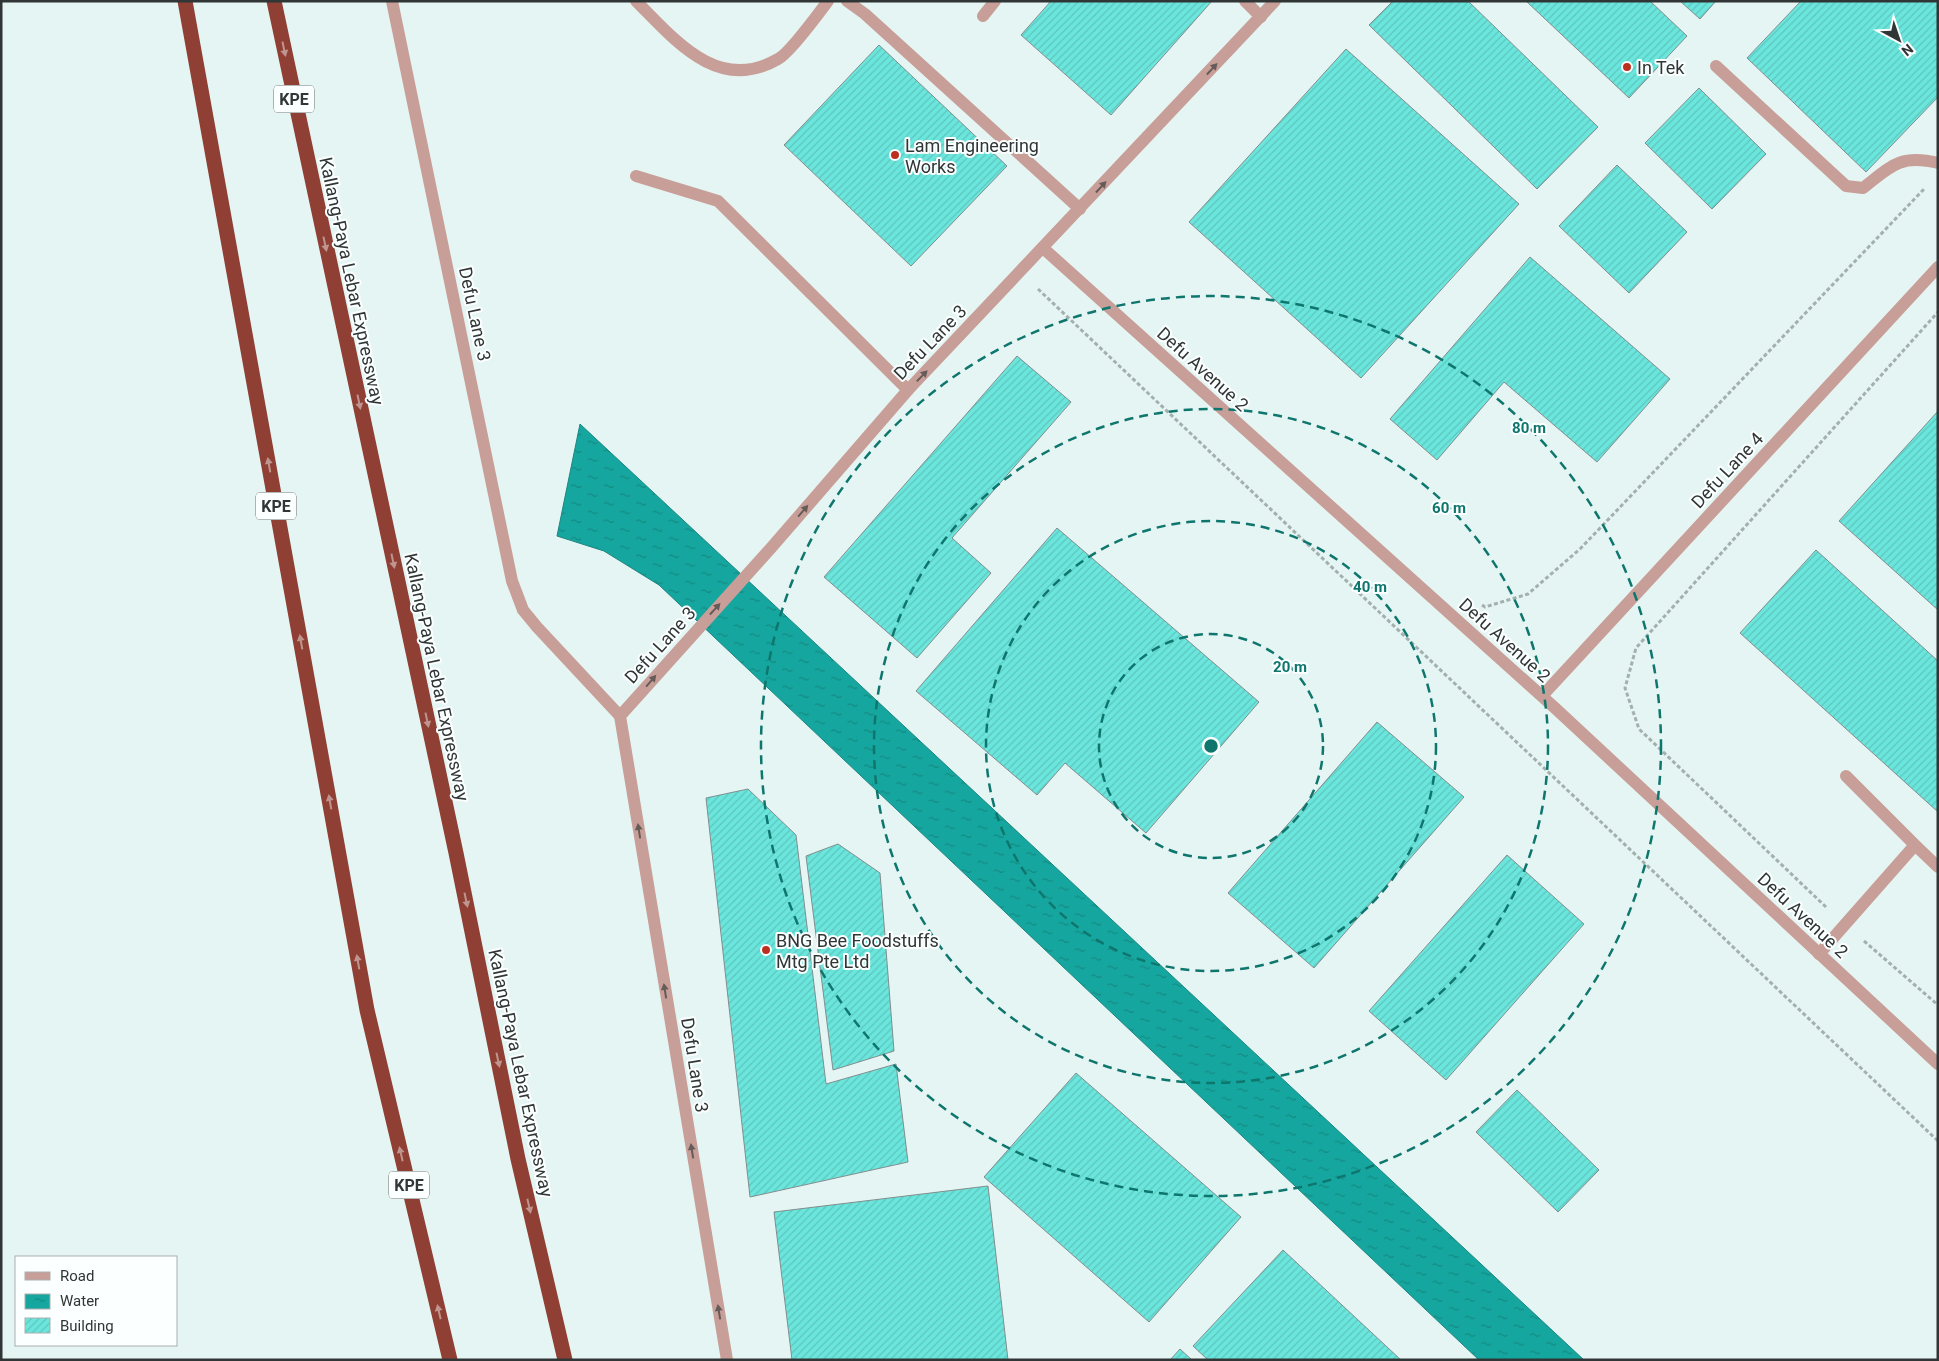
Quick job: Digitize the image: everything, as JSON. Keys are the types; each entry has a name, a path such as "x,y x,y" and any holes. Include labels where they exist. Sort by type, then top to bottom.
{"highway":[{"name":"KPE","path":"185,1 367,1010 450,1360"},
{"name":"Kallang-Paya Lebar Expressway","path":"274,1 454,843 518,1159 565,1360"}],"street":[{"name":"Defu Lane 3","path":"392,1 512,581 524,610 532,622 620,716 727,1360"},
{"path":"636,1 683,49 719,68 747,72 780,59 828,1"},
{"path":"847,1 865,14 1080,208"},
{"path":"983,16 995,1"},
{"path":"1245,1 1261,17"},
{"name":"Defu Lane 3","path":"620,716 771,548 908,390 1275,1"},
{"path":"1716,66 1846,186 1863,188 1893,164 1918,158 1938,163"},
{"path":"636,176 718,201 908,390"},
{"name":"Defu Avenue 2","path":"1043,248 1542,696 1938,1064"},
{"name":"Defu Lane 4","path":"1542,696 1938,267"},
{"path":"1846,776 1938,867"},
{"path":"1819,954 1915,845"}],"path":[{"path":"1476,603 1485,606 1528,594 1580,550 1931,182"},
{"path":"1061,264 1038,289 1938,1141"},
{"path":"1938,312 1636,648 1626,688 1639,729 1845,925 1938,1005"}],"water":[{"path":"580,424 1584,1360 1479,1360 659,585 604,551 557,536"}],"building":[{"path":"1051,1 1212,1 1111,115 1021,35"},
{"path":"1393,1 1468,1 1598,127 1537,189 1369,25"},
{"name":"In Tek","path":"1526,1 1650,1 1687,36 1629,98"},
{"path":"1680,1 1716,1 1700,19"},
{"path":"1801,1 1938,1 1938,97 1866,172 1747,58"},
{"name":"Lam Engineering Works","path":"879,45 1007,166 911,266 784,145"},
{"path":"1346,49 1519,204 1361,378 1189,222"},
{"path":"1699,88 1766,154 1712,209 1645,143"},
{"path":"1617,165 1687,232 1629,293 1559,226"},
{"path":"1530,257 1670,379 1597,462 1504,382 1437,460 1390,419"},
{"path":"1017,356 1071,402 952,538 991,573 917,658 824,577"},
{"path":"1938,411 1938,610 1839,521"},
{"path":"1057,528 1259,702 1146,833 1065,763 1037,795 916,691"},
{"path":"1816,550 1938,661 1938,812 1740,633"},
{"path":"1377,722 1464,797 1314,968 1228,893"},
{"name":"BNG Bee Foodstuffs Mtg Pte Ltd","path":"748,789 796,835 826,1084 896,1064 908,1162 750,1197 706,798"},
{"path":"838,844 880,873 894,1051 833,1070 806,856"},
{"path":"1507,855 1584,924 1446,1080 1369,1011"},
{"path":"1076,1073 1241,1217 1149,1322 984,1177"},
{"path":"1517,1090 1599,1170 1558,1212 1476,1132"},
{"path":"988,1186 1008,1360 792,1360 774,1212"},
{"path":"1283,1250 1401,1360 1208,1360 1193,1346"},
{"path":"1180,1349 1192,1360 1170,1360"}],"place":[{"name":"In Tek","path":"1627,67"},
{"name":"Lam Engineering Works","path":"895,155"},
{"name":"BNG Bee Foodstuffs Mtg Pte Ltd","path":"766,950"}]}
